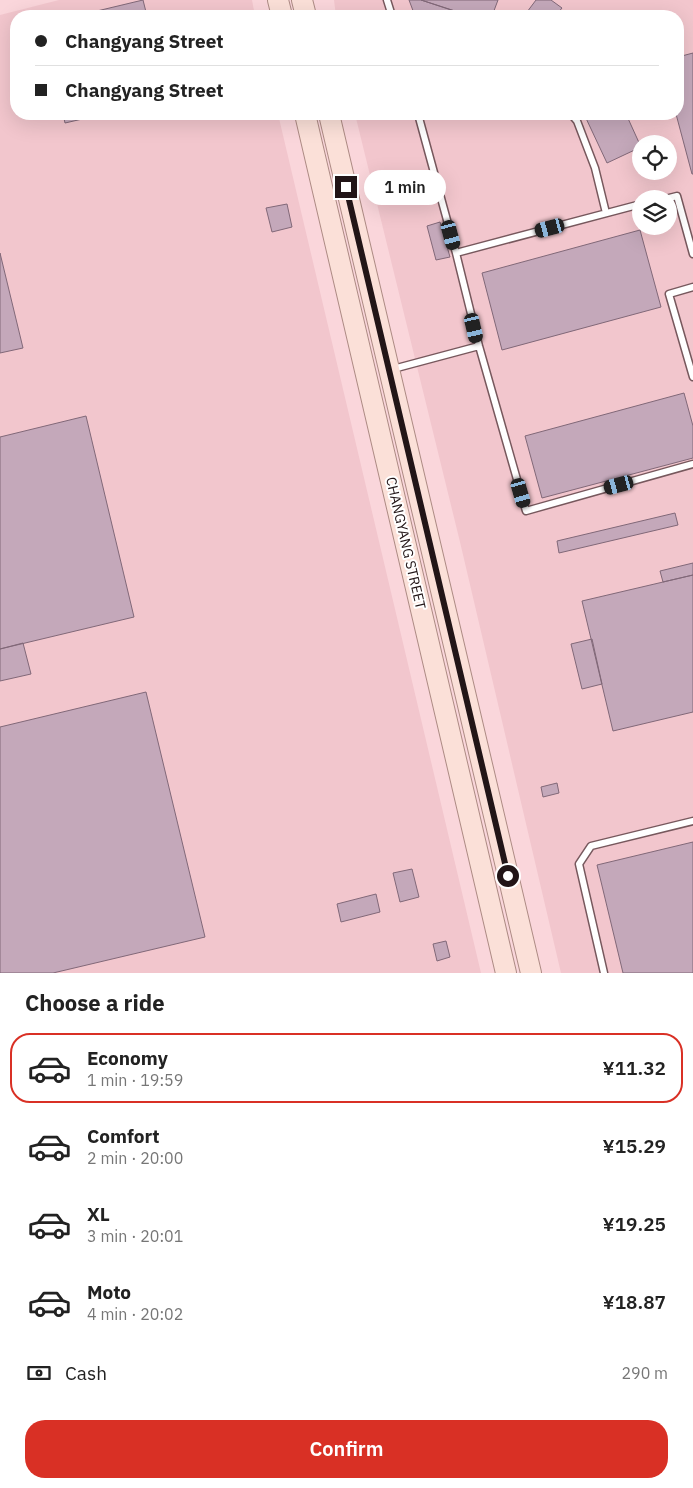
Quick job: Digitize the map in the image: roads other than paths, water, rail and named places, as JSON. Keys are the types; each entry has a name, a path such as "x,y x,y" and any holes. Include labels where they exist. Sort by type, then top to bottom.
{"main road":[{"name":"CHANGYANG STREET","path":"306,120 506,973"},
{"name":"CHANGYANG STREET","path":"330,120 531,973"}],"lane":[{"path":"420,120 456,253 478,346 526,511 693,464"},
{"path":"576,120 594,168 606,213"},
{"path":"677,196 693,254"},
{"path":"456,253 632,206"},
{"path":"693,287 669,294 693,377"},
{"path":"389,370 478,346"},
{"path":"604,973 579,864 591,846 693,821"}]}
